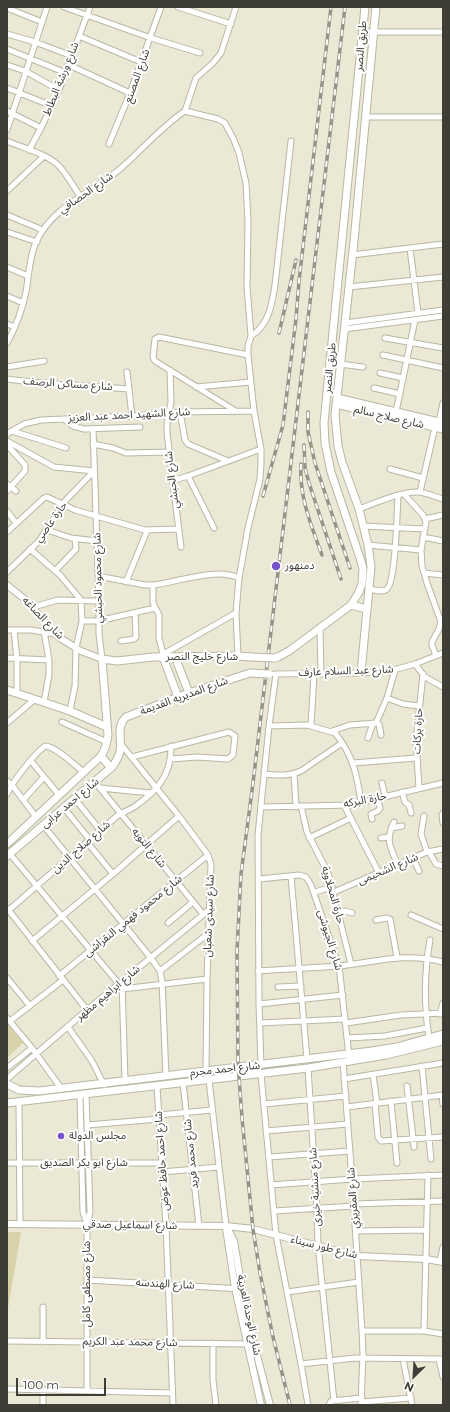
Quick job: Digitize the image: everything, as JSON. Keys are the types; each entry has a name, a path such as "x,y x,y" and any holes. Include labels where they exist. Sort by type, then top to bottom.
{"main road":[{"name":"طريق النصر","path":"251,657 278,658 351,605 356,599 360,588 363,568 362,561 330,466 326,449 325,419 365,7"},
{"name":"طريق النصر","path":"362,673 366,609 370,589 371,567 368,545 358,509 342,462 335,426 336,401 349,287 376,7"},
{"name":"شارع صلاح سالم","path":"336,401 396,412 439,424 443,429"},
{"name":"شارع صلاح سالم","path":"336,401 439,424"},
{"path":"326,449 331,450 338,446"},
{"path":"330,466 334,462 342,462"},
{"path":"351,605 366,609"},
{"path":"163,656 178,697"},
{"name":"شارع خليج النصر","path":"102,659 125,661 163,656 251,657"},
{"path":"175,657 189,693"},
{"name":"شارع محمود الحبشي","path":"102,659 107,727"},
{"name":"شارع المديريه القديمة","path":"120,743 120,728 124,719 178,697 250,673 273,674"},
{"path":"7,690 70,711 107,727"},
{"name":"شارع احمد عرابى","path":"7,844 101,756 107,742 107,727"},
{"name":"شارع احمد عرابى","path":"8,855 111,768 119,755 120,743"},
{"path":"101,756 111,768"},
{"name":"شارع احمد محرم","path":"7,1103 308,1068 397,1047 443,1034"},
{"name":"شارع احمد محرم","path":"7,1079 19,1090 26,1091 62,1088 307,1059 347,1059 386,1055 443,1041"}],"street":[{"path":"7,130 10,113 19,92 47,7"},
{"path":"64,7 151,38 200,53"},
{"name":"شارع ورشة البطاط","path":"29,150 59,90 90,7"},
{"name":"شارع المصنع","path":"109,144 162,7"},
{"path":"178,7 231,24"},
{"path":"236,7 219,56 196,78 185,111 218,118 225,123 239,153 246,183 248,208 246,287 251,336 248,346 248,355 261,464 260,478 248,528 239,578 236,613 238,656"},
{"path":"7,8 42,22"},
{"path":"363,32 443,32"},
{"path":"7,34 35,42 72,56"},
{"path":"79,36 141,62"},
{"path":"7,49 30,57 66,73"},
{"path":"7,65 25,72 59,90"},
{"path":"69,65 130,93"},
{"path":"7,88 52,106"},
{"name":"شارع الحصافي","path":"7,343 15,327 23,303 32,254 43,230 59,212 112,175 185,111"},
{"path":"10,113 41,128"},
{"path":"366,117 443,117"},
{"path":"7,141 44,156 54,162 61,169 80,196"},
{"path":"251,336 256,334 264,324 271,307 275,285 291,141"},
{"path":"7,191 44,156"},
{"path":"7,215 43,230"},
{"path":"7,232 37,242"},
{"path":"352,255 443,244"},
{"path":"410,248 418,313"},
{"path":"7,267 28,276"},
{"path":"349,287 443,277"},
{"path":"7,296 23,303"},
{"path":"345,326 443,310"},
{"path":"345,326 443,316"},
{"path":"396,412 415,320"},
{"path":"7,324 15,327"},
{"path":"234,410 154,360 154,343 157,338 248,355"},
{"path":"385,338 443,348"},
{"path":"383,355 443,368"},
{"path":"7,367 44,361"},
{"path":"340,364 363,367"},
{"name":"شارع الحبشي","path":"170,370 171,402 167,424 172,481 181,547"},
{"path":"127,372 132,416"},
{"path":"380,373 403,378"},
{"name":"شارع مساكن الرصف","path":"7,379 129,389"},
{"path":"196,387 251,382"},
{"path":"374,388 400,394"},
{"path":"420,492 439,424 443,403"},
{"name":"شارع الشهيد احمد عبد العزيز","path":"10,433 24,424 35,420 132,416 170,412 234,410 254,411"},
{"path":"180,412 185,440 188,444 228,461"},
{"path":"64,418 73,426 78,428 93,429 140,427"},
{"name":"شارع محمود الحبشي","path":"93,429 99,601 98,621 99,646 102,659"},
{"path":"10,433 66,448"},
{"path":"7,442 54,467 94,471"},
{"path":"93,444 114,448 126,453 169,452"},
{"path":"7,445 26,468 8,487 16,492"},
{"path":"172,481 260,449"},
{"path":"390,469 423,478"},
{"name":"حارة عاصي","path":"7,572 38,541 47,530 62,504 94,471"},
{"path":"188,476 214,528"},
{"path":"358,509 404,494 420,492 443,499"},
{"path":"404,494 425,518 425,529 421,550 424,573 440,618 440,626 432,642 436,656"},
{"path":"370,589 383,591 389,588 395,548 398,496"},
{"path":"7,532 44,498 49,497 75,510 147,531 178,529"},
{"path":"7,511 16,523"},
{"path":"425,518 443,515"},
{"path":"363,526 425,529"},
{"path":"47,530 75,539 97,541"},
{"path":"126,582 147,531"},
{"path":"424,537 443,540"},
{"path":"55,571 76,549 75,539"},
{"path":"368,545 421,550"},
{"path":"30,550 55,571 82,600 82,621 76,648 75,686 70,711"},
{"path":"424,573 443,575"},
{"path":"98,576 126,582 153,585 216,574 230,574 239,578"},
{"path":"153,585 153,603 159,615 159,638 163,656 236,613"},
{"name":"شارع الصاغه","path":"7,586 21,595 55,634 88,655 102,659"},
{"path":"33,607 58,600 99,601"},
{"path":"82,621 98,621 155,608"},
{"path":"121,641 134,639 136,637 135,613"},
{"path":"320,628 321,674"},
{"path":"7,630 44,631 55,634"},
{"path":"14,630 17,659 17,693"},
{"path":"44,631 49,660 49,675 44,702"},
{"name":"شارع عبد السلام عارف","path":"273,674 362,673 395,670 443,653"},
{"path":"7,658 49,660"},
{"path":"415,664 422,674 429,680 443,687"},
{"path":"368,738 386,698 395,670"},
{"path":"261,1065 258,971 258,835 273,674"},
{"path":"311,726 314,674"},
{"name":"حارة بركات","path":"419,788 416,741 422,674"},
{"path":"386,698 403,704 419,706"},
{"path":"8,722 35,699"},
{"path":"62,722 107,742"},
{"path":"332,731 350,725 374,723 379,724 380,735"},
{"path":"269,726 297,724 332,731 337,734 353,762 361,802"},
{"path":"132,757 171,746 229,732 233,734 235,739 233,755 228,759 197,757 171,759 171,746"},
{"name":"شارع سيدى شعبان","path":"120,743 179,816 208,855 211,864 207,979 206,1072"},
{"path":"264,774 282,776 294,774 301,771 342,743"},
{"path":"7,793 9,783 43,747 47,746 62,755 84,772"},
{"path":"353,762 416,758"},
{"name":"شارع صلاح الدين","path":"8,909 37,886 121,813 133,808 157,789 167,772 171,759"},
{"path":"31,761 59,795"},
{"name":"حارة المحلاوية","path":"294,774 298,806 309,838 324,863 333,889 351,964"},
{"path":"23,800 44,777"},
{"name":"شارع التوبه","path":"95,782 204,914"},
{"path":"9,783 36,818"},
{"path":"382,783 385,796"},
{"name":"حارة البركه","path":"261,807 344,805 443,783"},
{"path":"100,788 151,794"},
{"path":"402,792 405,802 409,805 411,813"},
{"path":"372,819 371,814 378,811 380,808 377,798"},
{"path":"75,799 100,830"},
{"path":"344,805 379,873"},
{"path":"64,808 113,874"},
{"path":"443,813 443,823"},
{"path":"32,941 113,874 179,816"},
{"path":"424,816 421,834 428,852 436,864 443,866"},
{"path":"309,838 350,818"},
{"path":"394,822 388,837 398,865"},
{"path":"43,826 160,971 162,984 166,1076"},
{"path":"391,828 402,826"},
{"path":"381,838 388,837"},
{"name":"شارع الشحيمى","path":"315,892 333,889 379,873 428,852 443,849"},
{"path":"8,855 37,886 120,983 122,989 125,1080"},
{"name":"شارع محمود فهمي النقراشى","path":"8,1020 30,1006 91,950 208,855"},
{"path":"413,858 419,871"},
{"name":"شارع الجيوشى","path":"291,876 299,875 306,877 315,892 340,966 347,1038 347,1059"},
{"path":"259,879 291,876 307,1059"},
{"path":"168,923 193,902"},
{"path":"8,909 87,1010"},
{"name":"شارع ابراهيم مظهر","path":"7,1079 87,1010 210,909"},
{"path":"338,912 345,911 352,913"},
{"path":"411,915 443,929"},
{"path":"376,920 386,918 390,919 397,958"},
{"path":"160,971 209,933"},
{"path":"429,1038 425,985 430,940"},
{"path":"258,971 340,966 412,957 442,961"},
{"path":"7,978 30,1006"},
{"path":"122,989 207,979"},
{"path":"278,987 301,986"},
{"path":"259,1004 343,996"},
{"path":"260,1023 345,1021 401,1015 441,1013 443,1003"},
{"path":"8,1020 32,1048 62,1088"},
{"path":"68,1027 88,1054 103,1083 105,1092"},
{"path":"347,1038 385,1036 428,1028"},
{"path":"7,1068 32,1048"},
{"name":"شارع المقريزي","path":"347,1059 344,1079 362,1331 361,1402"},
{"path":"344,1079 443,1063"},
{"path":"422,1066 431,1159"},
{"name":"شارع منشية خيرى","path":"308,1068 318,1245 334,1401"},
{"path":"261,1074 276,1235 308,1405"},
{"path":"373,1075 378,1137 381,1140 443,1137"},
{"name":"شارع الوحدة العربية","path":"209,1080 226,1226 235,1288 246,1344 261,1405"},
{"name":"شارع محمد فريد","path":"183,1083 199,1226"},
{"name":"شارع احمد حافظ عوض","path":"157,1086 166,1225 172,1405"},
{"path":"406,1086 414,1147"},
{"name":"شارع مصطفى كامل","path":"83,1095 87,1124 90,1212 87,1224 87,1391"},
{"name":"شارع مصطفى كامل","path":"83,1095 83,1212 87,1224"},
{"path":"346,1107 443,1095 443,1104"},
{"path":"264,1104 346,1096"},
{"path":"391,1101 397,1163"},
{"path":"19,1102 20,1224"},
{"path":"87,1124 212,1110"},
{"path":"266,1131 348,1124"},
{"path":"269,1157 350,1151"},
{"name":"شارع ابو بكر الصديق","path":"7,1162 162,1163"},
{"path":"162,1172 219,1167"},
{"path":"424,1331 428,1175"},
{"path":"272,1185 352,1179 443,1175"},
{"path":"274,1211 354,1205 443,1201"},
{"name":"شارع اسماعيل صدقي","path":"7,1224 226,1226 253,1229"},
{"name":"شارع الوحدة العربية","path":"226,1226 234,1241 242,1289 254,1344 270,1405"},
{"name":"شارع طور سيناء","path":"253,1229 357,1256 426,1259 442,1262"},
{"path":"356,1231 426,1230"},
{"path":"442,1262 443,1247"},
{"name":"شارع الهندسه","path":"87,1280 242,1289"},
{"path":"287,1292 359,1282"},
{"path":"43,1308 43,1342"},
{"path":"362,1331 424,1331 443,1334"},
{"name":"شارع محمد عبد الكريم","path":"7,1341 254,1344"},
{"path":"214,1343 213,1380 216,1405"},
{"path":"301,1364 362,1358 441,1359 443,1377"},
{"path":"403,1359 412,1405"},
{"path":"7,1389 172,1393"},
{"path":"43,1390 43,1405"},
{"path":"328,1405 331,1401 390,1402 411,1398"}],"shaded area":[{"path":"7,1024 23,1043 7,1058"},
{"path":"7,1232 21,1232 8,1308 7,1308"}],"railway":[{"path":"263,496 283,425 331,7"},
{"path":"290,1405 273,1337 253,1229 238,1063 237,951 241,874 345,7"},
{"path":"279,333 296,260"},
{"path":"308,412 308,432 315,463 350,568"},
{"path":"304,445 305,468 309,483 341,579"},
{"path":"301,464 304,499 310,522 322,555"}],"place":[{"name":"دمنهور","path":"276,566"},
{"name":"مجلس الدولة","path":"61,1136"}]}
